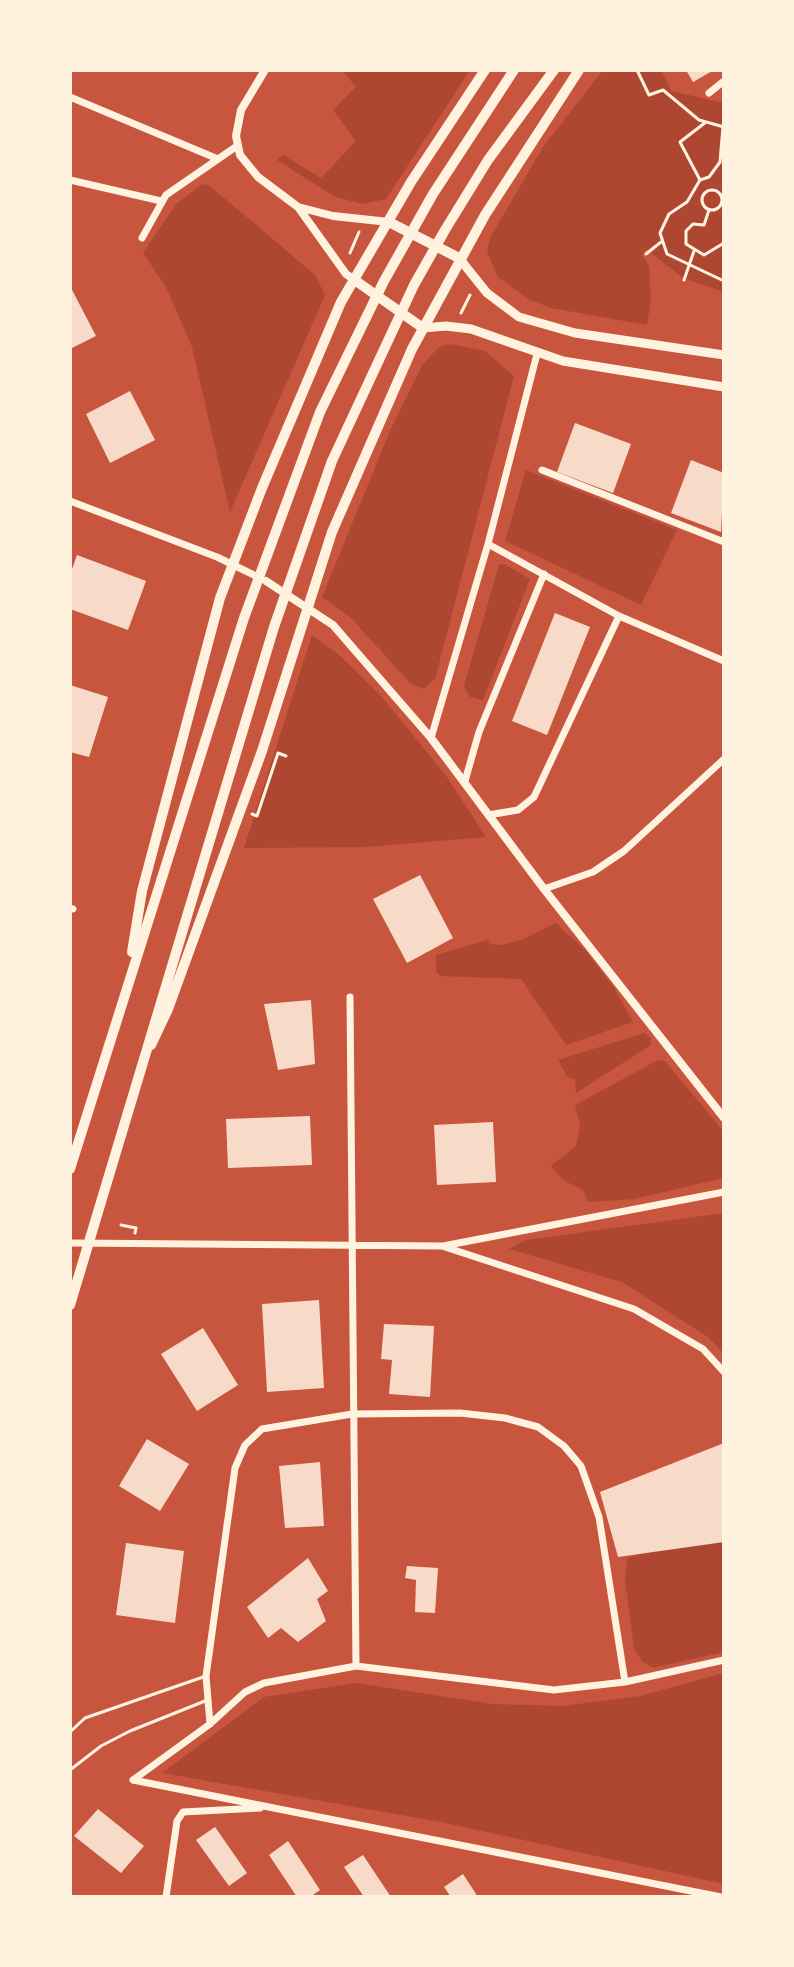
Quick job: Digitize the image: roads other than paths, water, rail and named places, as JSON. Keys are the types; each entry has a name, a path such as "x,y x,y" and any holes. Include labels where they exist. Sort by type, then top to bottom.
{"main road":[{"path":"126,991 142,891 220,598 262,488 341,302 485,70"},
{"path":"70,1169 244,618 320,412 384,281 489,105 514,70"},
{"path":"70,1305 274,627 332,461 373,370 445,230 516,120 554,70"},
{"path":"137,1076 168,1009 262,751 332,532 423,328 459,258 579,70"},
{"path":"389,222 459,258 487,293 519,317 575,333 724,355"},
{"path":"356,281 423,328 446,326 471,329 537,354 724,387"}],"street":[{"path":"265,70 241,110 237,146 258,177 298,207 346,274 356,281"},
{"path":"709,93 724,81"},
{"path":"70,97 218,159"},
{"path":"142,238 161,201 237,146"},
{"path":"70,180 161,201"},
{"path":"298,207 333,216 389,222"},
{"path":"431,738 488,544 537,354"},
{"path":"542,470 724,542"},
{"path":"70,501 217,557 266,581 333,625 431,738 544,889 724,1118"},
{"path":"488,544 619,616 724,661"},
{"path":"465,781 479,732 544,574"},
{"path":"488,815 518,810 534,797 619,616"},
{"path":"544,889 593,872 624,851 724,759"},
{"path":"350,997 356,1666"},
{"path":"70,1243 350,1248 443,1246 724,1192"},
{"path":"443,1246 634,1309 703,1349 724,1372"},
{"path":"210,1724 206,1676 235,1468 245,1445 262,1429 278,1424 352,1414 460,1413 505,1418 538,1427 564,1446 581,1466 599,1517 625,1682"},
{"path":"721,1897 133,1780 210,1724 245,1692 264,1683 356,1666 554,1690 625,1682 724,1660"},
{"path":"166,1897 177,1821 183,1812 274,1808"},
{"path":"665,1897 667,1886"}],"lane":[{"path":"70,1732 85,1718 206,1676"},
{"path":"70,1770 101,1746 130,1731 208,1700"}]}
